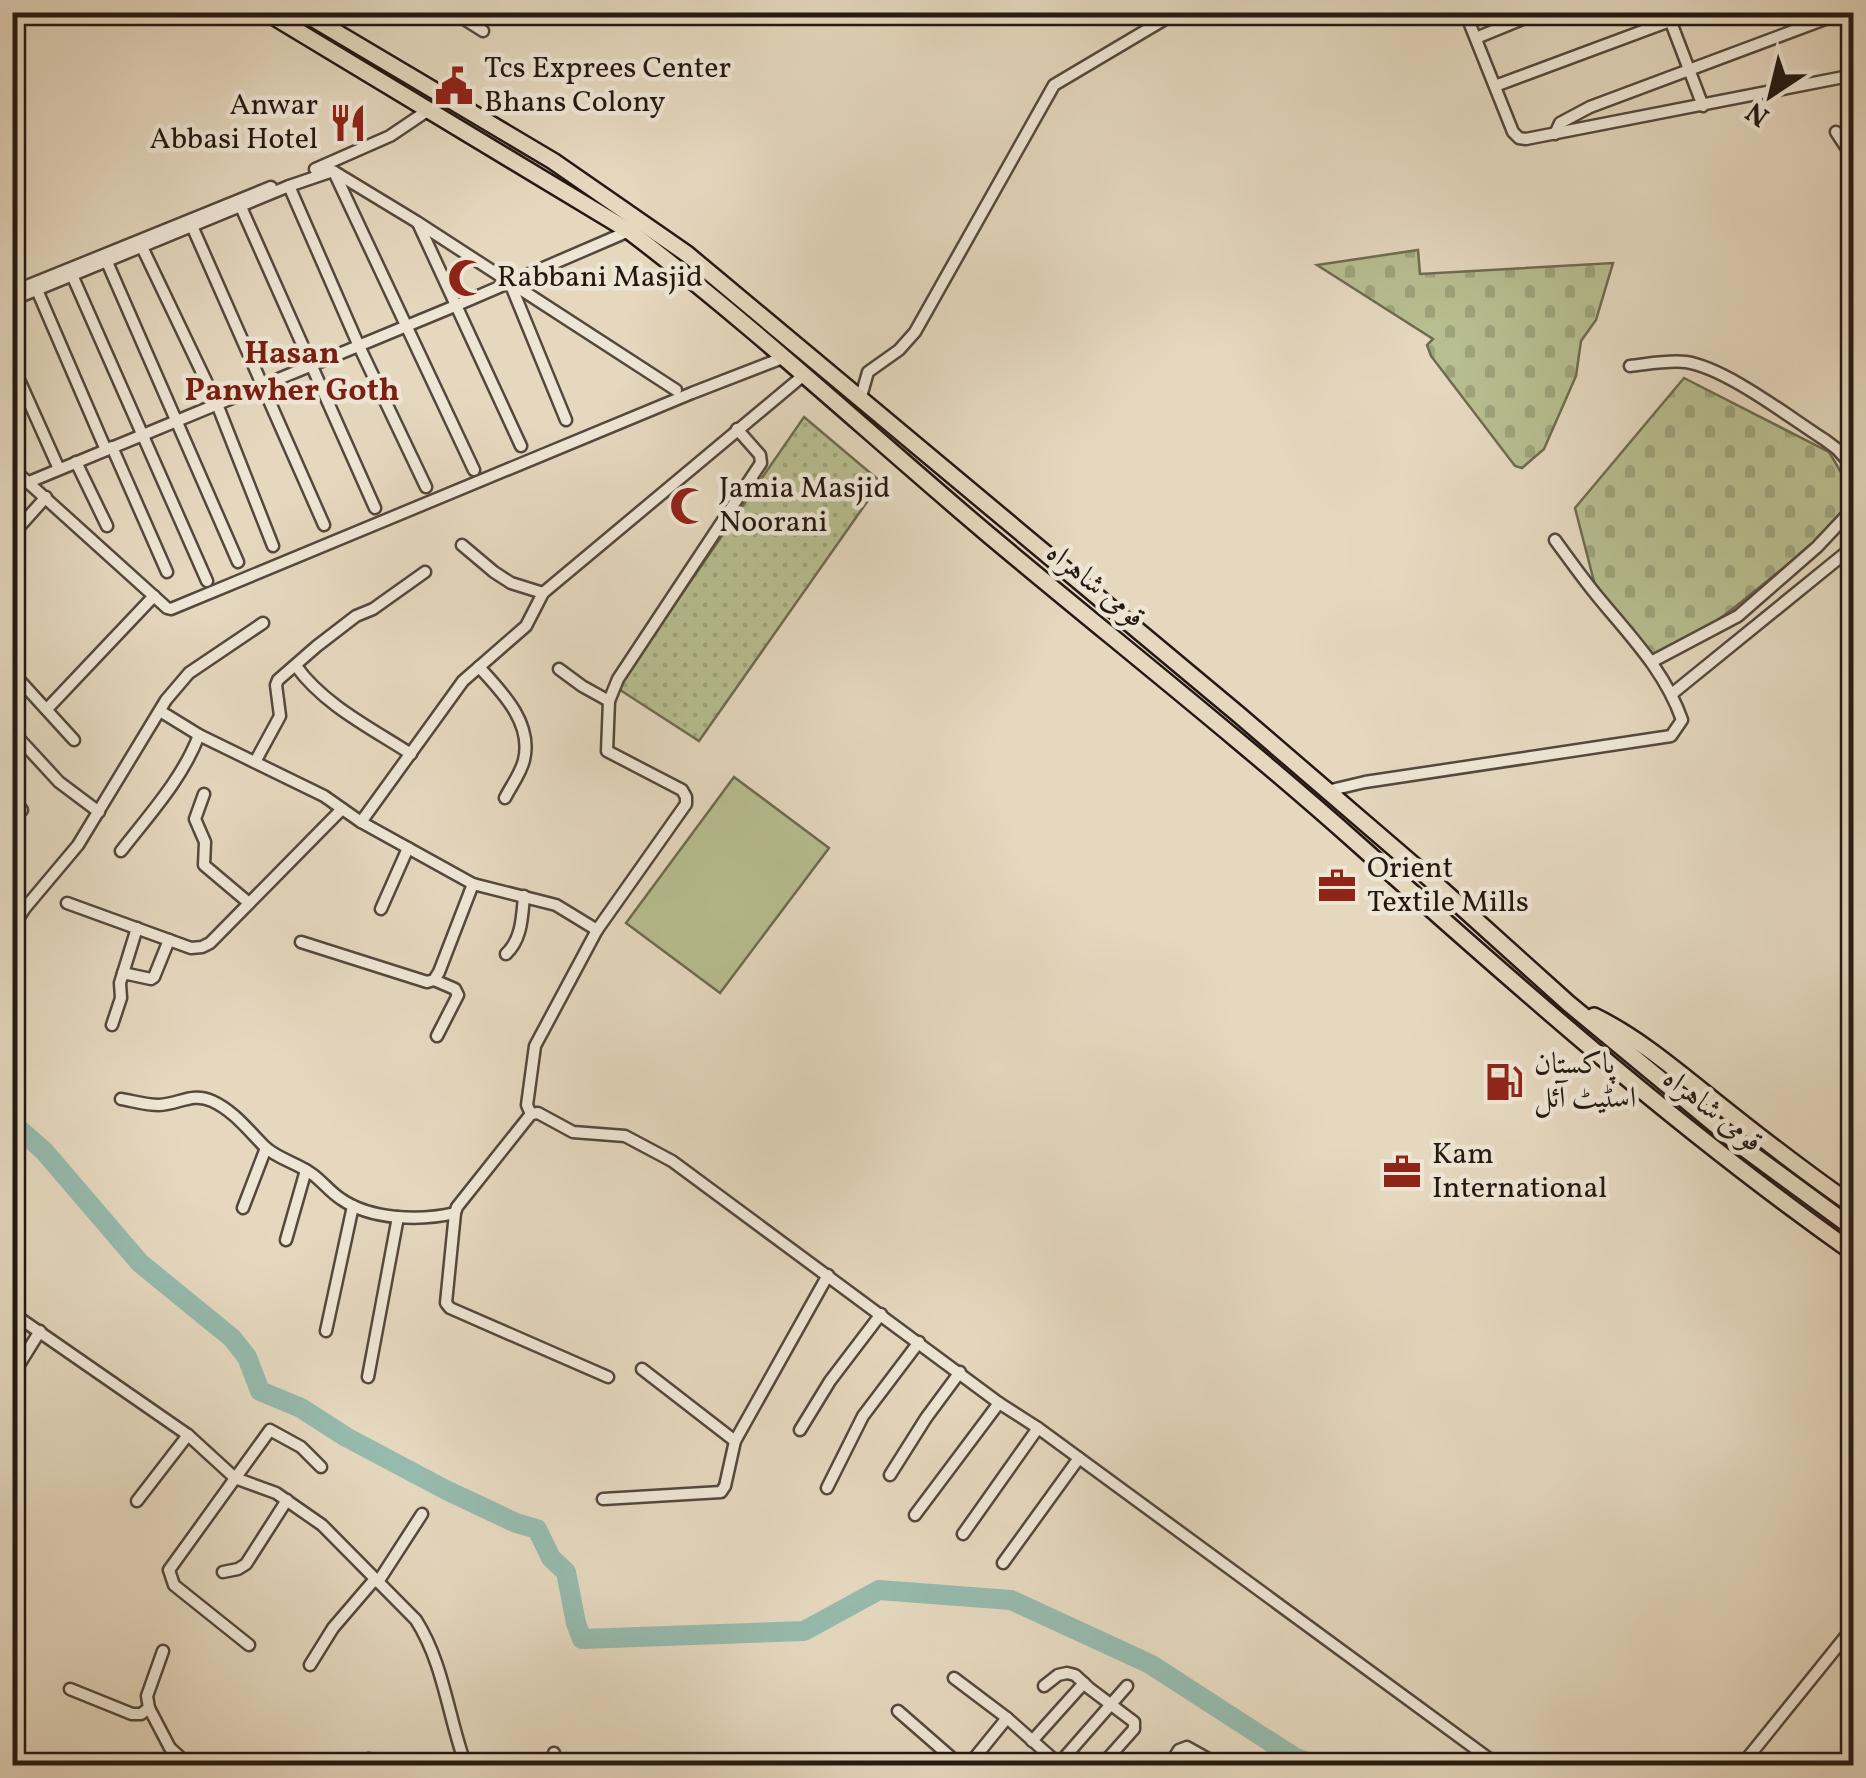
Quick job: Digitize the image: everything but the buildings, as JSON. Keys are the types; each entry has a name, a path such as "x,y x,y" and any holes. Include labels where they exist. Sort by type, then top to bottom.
{"highway":[{"name":"قومی شاہراہ","path":"266,12 629,231 785,357 992,538 1321,812 1610,1064 1728,1160 1854,1252"},
{"name":"قومی شاہراہ","path":"302,12 553,162 688,254 1327,791 1568,1003 1754,1156 1854,1229"},
{"path":"1568,1003 1614,1026 1654,1054 1854,1206"}],"street":[{"path":"453,12 482,31"},
{"path":"860,400 868,372 899,350 915,332 1054,85 1177,12"},
{"path":"1465,12 1513,132 1519,138 1854,76"},
{"path":"1476,38 1540,12"},
{"path":"1495,86 1669,17 1694,12"},
{"path":"1556,134 1560,123 1590,107 1844,12"},
{"path":"1669,17 1702,106"},
{"path":"12,292 340,159 390,136 427,110"},
{"path":"1836,132 1854,160"},
{"path":"333,171 474,470"},
{"path":"12,300 333,171 676,390"},
{"path":"289,186 426,487"},
{"path":"241,207 375,508"},
{"path":"417,222 521,446"},
{"path":"192,226 324,525"},
{"path":"28,482 629,231"},
{"path":"142,247 216,404 273,546"},
{"path":"107,262 238,562"},
{"path":"72,276 207,581"},
{"path":"510,282 566,420"},
{"path":"36,290 167,572"},
{"path":"12,468 167,608 176,608 785,357"},
{"path":"1630,366 1672,362 1703,366 1727,377 1836,448 1854,468"},
{"path":"12,364 59,469"},
{"path":"361,822 463,681 526,626 543,593 805,374"},
{"path":"531,1114 527,1105 535,1046 597,930 686,804 682,790 607,751 609,701 618,679 761,463 760,454 738,429"},
{"path":"76,462 106,526"},
{"path":"12,535 46,497"},
{"path":"1652,662 1738,616 1817,547 1848,514 1854,500"},
{"path":"1327,791 1671,736 1682,720 1673,693 1555,540"},
{"path":"462,544 511,583 543,593"},
{"path":"1673,693 1854,546"},
{"path":"256,762 280,716 276,686 282,676 356,616 373,609 425,572"},
{"path":"47,709 154,596"},
{"path":"12,928 78,846 166,700 190,673 263,623"},
{"path":"296,666 334,704 411,754"},
{"path":"479,667 508,698 522,724 524,762 506,798"},
{"path":"559,669 609,701"},
{"path":"12,672 74,740"},
{"path":"160,711 200,736 324,796 361,822 473,884 556,904 597,930"},
{"path":"12,732 59,782 98,812"},
{"path":"120,851 175,779 200,736"},
{"path":"204,794 195,820 205,842 204,865 249,903"},
{"path":"12,799 22,810"},
{"path":"67,902 191,948 202,947 342,809"},
{"path":"381,909 408,848"},
{"path":"434,980 473,884"},
{"path":"506,954 521,925 524,896"},
{"path":"112,1025 120,983 138,928"},
{"path":"123,973 154,977 169,940"},
{"path":"302,942 456,989 458,995 436,1036"},
{"path":"121,1099 164,1105 200,1097 225,1109 266,1148 306,1170 353,1206 398,1217 454,1213"},
{"path":"608,1378 448,1306 446,1300 454,1213 531,1114 538,1113 573,1132 625,1136 672,1161 1500,1766"},
{"path":"243,1208 266,1148"},
{"path":"286,1240 306,1170"},
{"path":"326,1331 353,1206"},
{"path":"368,1377 398,1217"},
{"path":"603,1499 721,1492 735,1442 828,1276"},
{"path":"12,1314 188,1435 236,1478 268,1489 322,1525 416,1620 424,1633 466,1766"},
{"path":"800,1430 830,1381 881,1314"},
{"path":"12,1376 40,1332"},
{"path":"827,1488 863,1416 919,1342"},
{"path":"642,1369 735,1442"},
{"path":"890,1475 960,1372"},
{"path":"914,1515 999,1403"},
{"path":"963,1534 1038,1428"},
{"path":"250,1644 174,1585 169,1575 171,1565 270,1430 300,1447 321,1467"},
{"path":"137,1501 188,1435"},
{"path":"1003,1564 1079,1458"},
{"path":"223,1572 238,1570 246,1564 288,1500"},
{"path":"310,1665 333,1628 376,1580 422,1514"},
{"path":"1740,1766 1854,1626"},
{"path":"163,1651 147,1696 149,1708 170,1748 198,1766"},
{"path":"1044,1686 1058,1675 1074,1675 1134,1722 1136,1726 1102,1766"},
{"path":"954,1678 1059,1765 1128,1686"},
{"path":"1032,1741 1084,1684"},
{"path":"70,1689 132,1714 149,1708"},
{"path":"898,1711 964,1766 1006,1718"},
{"path":"1169,1766 1179,1750 1188,1747 1220,1766"},
{"path":"550,1766 554,1753"}],"green space":[{"path":"1418,250 1420,274 1613,263 1596,320 1581,341 1576,376 1544,449 1522,468 1515,466 1431,356 1427,345 1433,339 1317,265"},
{"path":"1684,378 1829,452 1848,484 1845,509 1813,544 1656,664 1597,593 1575,508"},
{"path":"804,417 881,482 699,741 617,688"},
{"path":"734,777 829,848 720,993 626,923"}],"waterway":[{"path":"12,1123 44,1151 140,1263 232,1338 247,1357 260,1391 301,1408 346,1437 446,1490 537,1529 551,1558 566,1572 582,1639 804,1631 879,1590 1011,1600 1150,1664 1294,1757 1318,1766"}],"place":[{"name":"Tcs Exprees Center Bhans Colony","path":"454,86"},
{"name":"Anwar Abbasi Hotel","path":"348,123"},
{"name":"Rabbani Masjid","path":"467,278"},
{"name":"Jamia Masjid Noorani","path":"689,506"},
{"name":"Orient Textile Mills","path":"1337,886"},
{"name":"پاکستان اسٹیٹ آئل","path":"1504,1082"},
{"name":"Kam International","path":"1402,1172"}],"district":[{"name":"Hasan Panwher Goth","path":"292,374"}]}
